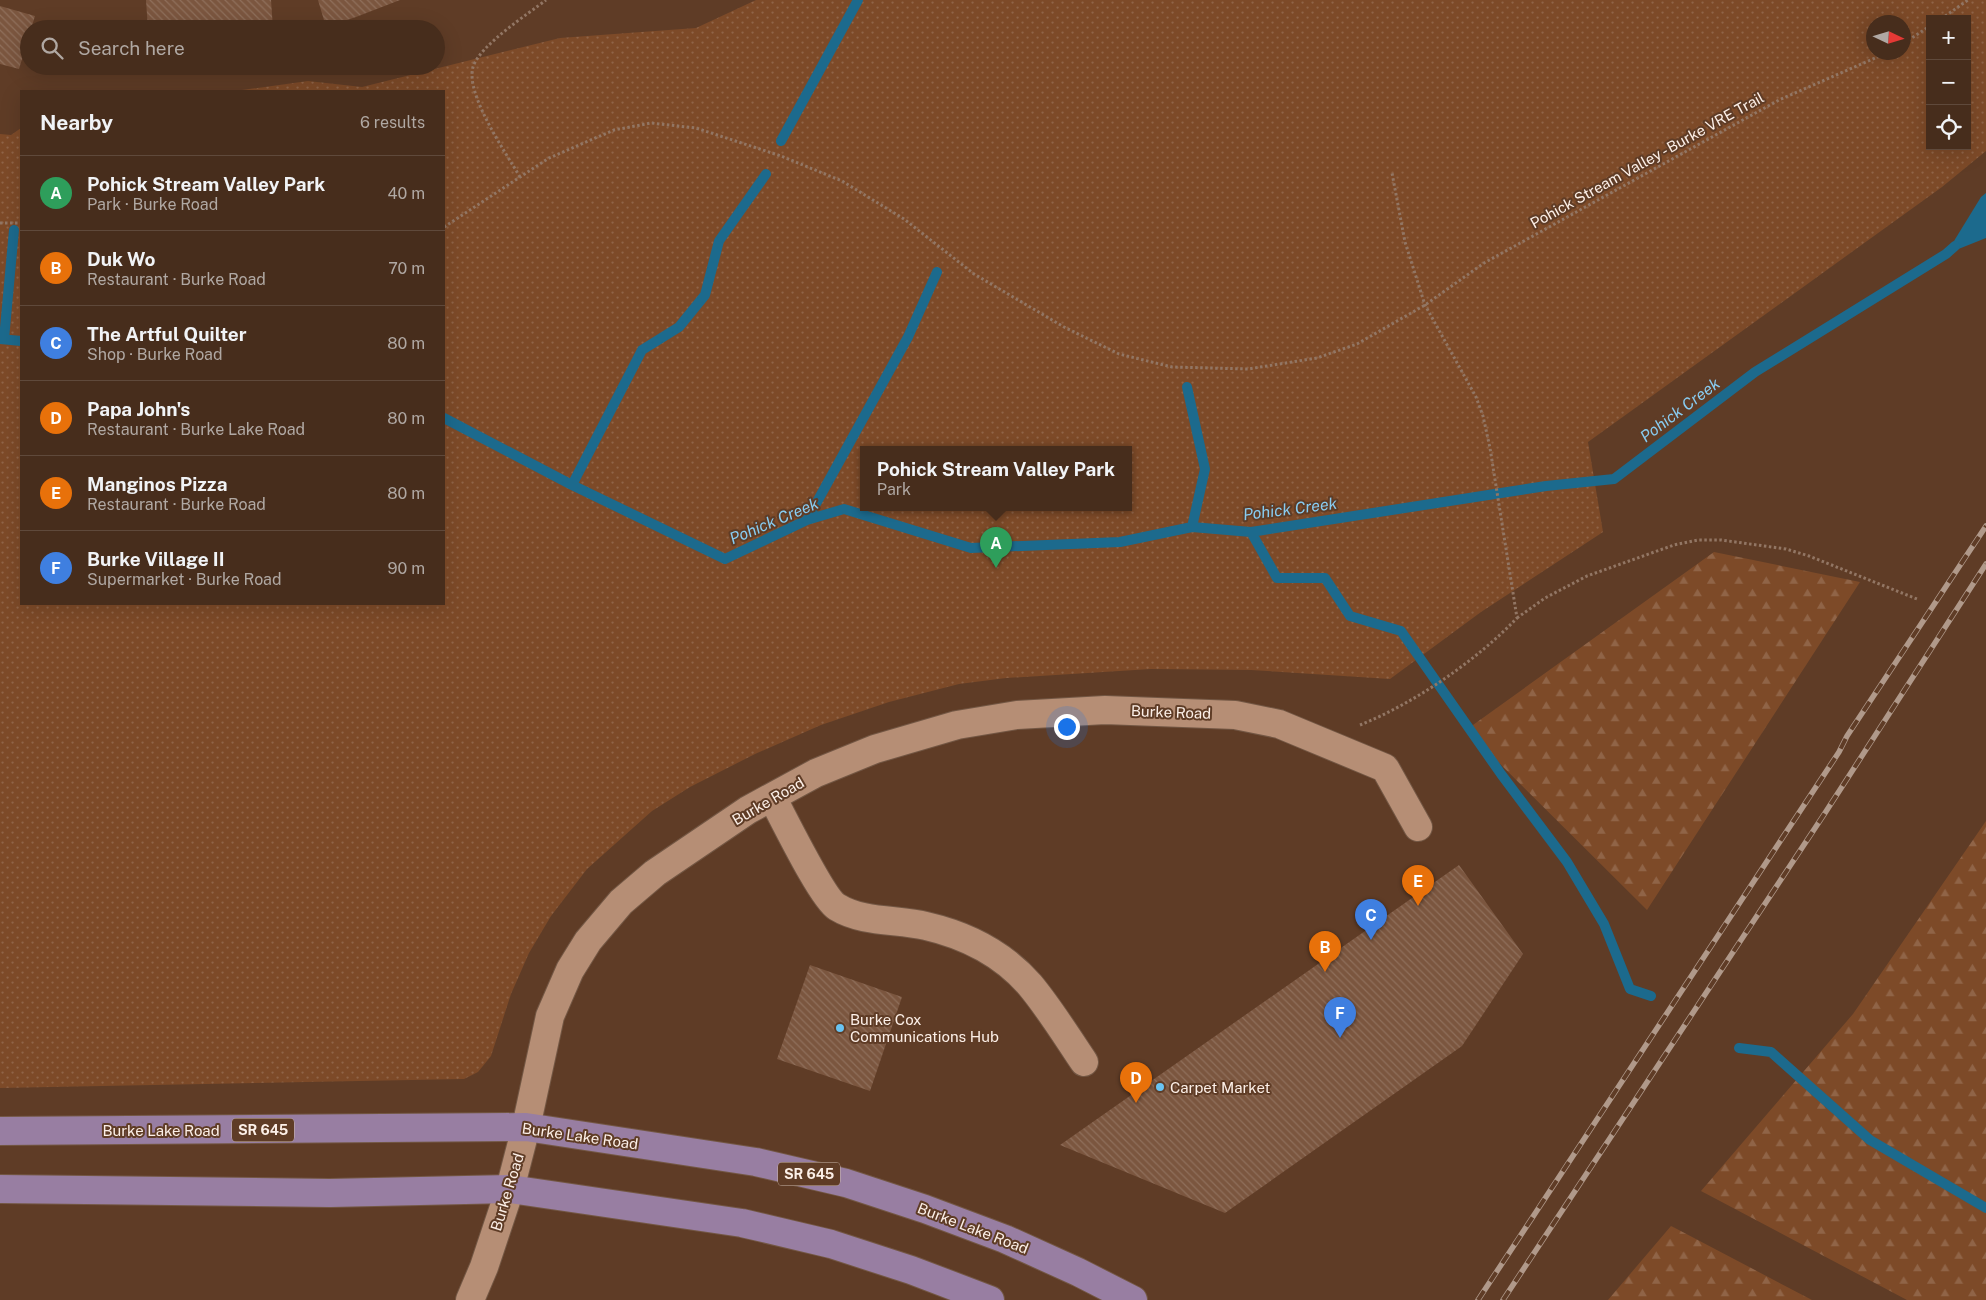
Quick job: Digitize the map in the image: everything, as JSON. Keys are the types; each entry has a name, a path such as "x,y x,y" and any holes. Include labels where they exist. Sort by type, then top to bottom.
{"main road":[{"name":"Burke Lake Road","path":"0,1131 526,1126 756,1162 846,1183 925,1209 1005,1239 1078,1272 1133,1300"},
{"path":"0,1189 330,1193 510,1189 742,1223 831,1244 911,1270 990,1300"}],"street":[{"name":"Burke Road","path":"470,1300 484,1267 510,1189 550,1016 570,970 588,941 621,902 655,873 748,810 816,773 875,749 957,725 1017,715 1105,710 1235,715 1279,724 1385,768 1418,826"},
{"path":"772,797 818,882 836,907 859,916 925,925 965,937 1000,958 1029,984 1084,1062"}],"path":[{"path":"520,177 486,118 473,87 473,67 482,53 501,35 546,0"},
{"path":"1947,15 1968,0"},
{"path":"1911,38 1926,29"},
{"name":"Pohick Stream Valley - Burke VRE Trail","path":"445,226 549,158 614,130 651,123 696,128 781,156 842,181 904,219 974,274 1064,327 1119,354 1172,367 1248,369 1317,358 1357,344 1425,305 1484,263 1779,100 1871,60"},
{"path":"1392,173 1405,242 1425,305 1476,397 1490,448 1517,618"},
{"path":"0,223 20,223"},
{"path":"1318,741 1374,719 1416,697 1474,657 1517,618 1546,598 1588,576 1674,545 1698,540 1721,540 1786,549 1809,556 1917,599"}],"green space":[{"path":"756,0 1986,0 1986,151 1942,187 1588,442 1603,532 1481,612 1390,679 1251,670 1151,669 1006,678 959,684 889,702 821,725 755,754 690,787 652,811 587,869 551,916 529,953 511,994 491,1056 478,1072 464,1079 0,1088 0,134 11,135 20,129 20,605 445,605 445,90 242,90 308,81 362,87 410,75 445,75 445,66 560,38 696,28"},
{"path":"1714,552 1860,582 1647,910 1466,730"},
{"path":"1986,821 1986,1300 1907,1300 1701,1191 1853,1014"},
{"path":"1671,1226 1675,1228 1812,1300 1608,1300"}],"water":[{"path":"1986,193 1986,238 1946,254 1981,197"}],"building":[{"path":"146,0 271,0 272,20 147,20"},
{"path":"318,0 400,0 347,20 324,20"},
{"path":"0,6 35,16 34,20 20,20 19,69 0,64"},
{"path":"1459,865 1523,954 1462,1046 1225,1213 1060,1145"},
{"name":"Burke Cox Communications Hub","path":"810,965 902,997 870,1091 777,1059"}],"waterway":[{"path":"781,141 858,0"},
{"path":"572,485 642,350 679,327 705,295 719,241 766,174"},
{"path":"4,339 14,230"},
{"name":"Pohick Creek","path":"445,419 572,485 725,559 807,520 844,509 971,548 1120,542 1192,527 1251,532 1546,486 1614,479 1755,372 1946,254 1955,246"},
{"path":"807,520 908,337 937,272"},
{"name":"Pohick Creek","path":"0,339 20,341"},
{"path":"1187,387 1205,469 1192,527"},
{"path":"1251,532 1277,578 1325,578 1350,616 1401,631 1501,774 1567,862 1604,924 1630,989 1651,996"},
{"path":"1739,1048 1771,1052 1870,1140 1986,1208"}],"railway":[{"path":"1478,1300 1986,526"},
{"path":"1503,1300 1825,813 1986,564"}],"place":[{"name":"Pohick Stream Valley Park","path":"996,568"},
{"name":"Manginos Pizza","path":"1418,906"},
{"name":"The Artful Quilter","path":"1371,940"},
{"name":"Duk Wo","path":"1325,972"},
{"name":"Burke Cox Communications Hub","path":"840,1028"},
{"name":"Burke Village II","path":"1340,1038"},
{"name":"Carpet Market","path":"1160,1087"},
{"name":"Papa John's","path":"1136,1103"}]}
